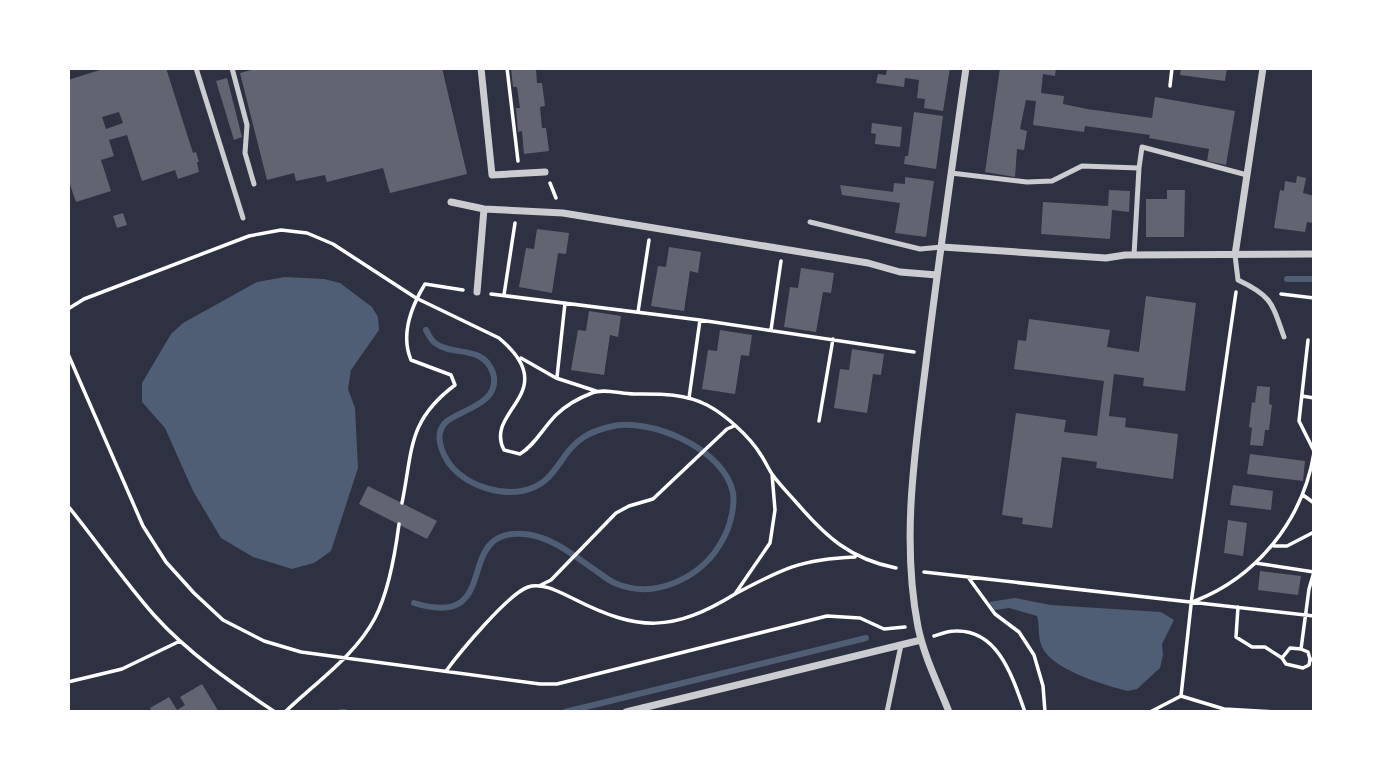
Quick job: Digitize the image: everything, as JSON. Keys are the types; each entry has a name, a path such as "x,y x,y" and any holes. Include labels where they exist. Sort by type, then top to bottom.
{"street":[{"path":"481,68 492,175 545,172"},
{"path":"949,712 918,626 911,571 910,494 966,68"},
{"path":"1235,255 1263,68"},
{"path":"451,202 484,209 563,213 868,263 901,272 937,275"},
{"path":"477,292 484,209"},
{"path":"942,247 1107,258 1134,255 1314,254"},
{"path":"625,712 921,640"}],"lane":[{"path":"196,68 243,218"},
{"path":"232,68 247,125 245,153 254,184"},
{"path":"1134,255 1142,147 1247,176"},
{"path":"951,173 1027,182 1052,181 1082,166 1139,168"},
{"path":"810,222 920,249 942,247"},
{"path":"1235,255 1238,280 1262,292 1275,312 1284,337"},
{"path":"887,712 901,645"}],"path":[{"path":"507,68 520,174"},
{"path":"1170,86 1172,68"},
{"path":"545,172 563,213"},
{"path":"504,296 517,211"},
{"path":"638,312 651,228"},
{"path":"68,309 84,299 250,236 281,230 307,233 333,244 416,298 499,338 519,357 556,378 596,391 633,394 661,392 706,404 734,426 760,453 772,474 814,523 836,543 857,557 875,564 911,571 1314,617"},
{"path":"771,330 783,249"},
{"path":"1181,696 1238,280"},
{"path":"402,503 417,427 439,397 455,385 451,374 411,360 407,351 407,322 416,298 425,284 700,320 927,354"},
{"path":"1262,292 1314,298"},
{"path":"556,378 565,303"},
{"path":"689,398 700,320"},
{"path":"819,421 832,339"},
{"path":"1193,602 1217,593 1274,546 1310,480 1314,452 1299,421 1308,340"},
{"path":"68,354 143,526 166,562 223,620 264,641 301,652 540,684 557,684 827,616 860,618 884,629 918,626"},
{"path":"519,357 525,387 499,434 504,450 510,453 520,454 527,450 556,415 573,401 596,391"},
{"path":"1302,396 1314,398"},
{"path":"540,586 551,580 615,513 653,499 727,429 734,426"},
{"path":"735,594 770,543 775,510 772,474"},
{"path":"1303,495 1314,503"},
{"path":"68,506 155,615 180,640 275,712"},
{"path":"285,712 353,649 374,619 384,593 398,524"},
{"path":"1274,546 1287,546 1314,532"},
{"path":"446,671 466,644 517,594 529,587 540,586 556,590 602,614 646,624 676,621 701,613 795,565 825,558 857,557"},
{"path":"1255,563 1314,572 1301,649"},
{"path":"968,577 995,614 1019,632 1034,655 1043,686 1045,712"},
{"path":"1238,607 1236,637 1252,648 1265,647 1282,658 1286,664 1303,668 1309,666 1312,659 1308,652 1301,649 1290,649 1282,658"},
{"path":"921,640 954,631 976,634 993,646 1007,663 1025,712"},
{"path":"68,682 122,669 180,640"},
{"path":"1150,712 1181,696 1224,709 1275,712"}],"water":[{"path":"285,277 324,279 340,283 372,307 378,317 379,330 351,370 348,389 355,408 358,468 331,551 314,563 292,569 253,557 221,538 193,491 165,428 142,402 142,383 171,334 183,323 257,282"},
{"path":"1015,598 1051,605 1161,612 1174,620 1162,644 1160,668 1137,689 1128,691 1093,681 1067,669 1047,655 1042,647 1037,616 1009,608 995,610 989,602"}],"building":[{"path":"106,68 166,68 193,153 196,152 199,172 178,179 175,170 142,181 127,135 109,140 114,156 101,160 111,191 76,202 68,179 68,80","holes":["119,112 123,123 106,129 102,117"]},
{"path":"259,68 442,68 467,174 390,193 383,168 327,182 325,175 296,181 294,173 267,180 240,73"},
{"path":"511,68 536,68 537,83 542,83 545,106 540,107 542,128 546,128 549,151 524,154 522,131 518,132 516,108 520,108 517,87 513,87"},
{"path":"887,68 950,68 943,111 924,108 925,99 917,98 919,80 905,78 904,87 876,83 878,74 886,75"},
{"path":"1000,68 1056,68 1055,76 1043,74 1041,93 1064,96 1063,104 1087,109 1152,118 1155,97 1235,111 1226,165 1207,161 1209,149 1149,138 1150,135 1085,126 1084,132 1033,125 1036,101 1026,100 1020,129 1027,131 1024,150 1017,149 1015,177 985,172"},
{"path":"1181,68 1227,68 1225,81 1180,75"},
{"path":"227,78 242,137 234,140 216,81"},
{"path":"914,112 943,116 936,169 904,164 905,156 908,156"},
{"path":"872,123 902,127 900,147 875,144 876,134 871,133"},
{"path":"1297,176 1306,178 1303,193 1314,196 1313,223 1307,222 1305,232 1274,228 1280,190 1284,191 1285,181 1296,183"},
{"path":"905,177 934,181 926,237 895,233 900,203 842,195 840,185 893,192 894,183 905,184"},
{"path":"1109,190 1130,191 1129,212 1112,210 1110,239 1041,234 1043,202 1108,206"},
{"path":"1167,190 1185,190 1184,237 1146,237 1146,199 1167,199"},
{"path":"123,213 127,225 117,228 113,216"},
{"path":"537,229 569,233 566,254 558,253 552,293 519,287 526,248 534,249"},
{"path":"669,247 701,252 698,273 690,271 684,311 651,306 658,266 666,267"},
{"path":"801,268 834,273 831,293 823,292 816,332 784,327 790,287 798,288"},
{"path":"1146,296 1196,303 1185,391 1143,386 1144,378 1114,374 1109,416 1126,418 1125,427 1178,434 1173,479 1096,468 1097,462 1062,457 1052,528 1022,524 1023,518 1002,515 1016,413 1066,420 1064,432 1097,436 1104,381 1014,369 1018,340 1026,341 1029,319 1110,330 1107,347 1139,352"},
{"path":"589,311 621,316 618,337 610,335 604,375 571,370 578,330 586,331"},
{"path":"720,330 752,335 749,356 741,355 735,394 702,389 708,350 717,351"},
{"path":"852,349 884,354 881,375 873,374 867,413 834,408 840,369 849,370"},
{"path":"1257,386 1270,387 1269,404 1272,405 1269,430 1265,430 1263,446 1250,445 1252,428 1249,427"},
{"path":"1250,454 1305,461 1303,481 1247,474"},
{"path":"1233,485 1273,491 1271,510 1230,505"},
{"path":"368,486 437,521 427,539 359,504"},
{"path":"1228,520 1247,523 1243,556 1224,553"},
{"path":"1260,571 1301,576 1298,595 1258,590"},
{"path":"202,684 219,712 152,712 150,708 169,697 177,710 185,705 180,697"}],"waterway":[{"path":"1287,279 1314,279"},
{"path":"414,603 442,608 460,603 470,592 489,546 502,536 525,534 553,543 617,584 632,588 663,587 692,574 715,552 728,529 733,504 733,493 727,477 716,463 683,439 644,426 606,428 584,437 568,451 543,482 522,491 488,489 472,482 458,473 449,462 442,449 440,434 446,422 486,399 494,384 493,373 482,358 442,347 434,342 426,330"},
{"path":"565,712 866,638"}]}
